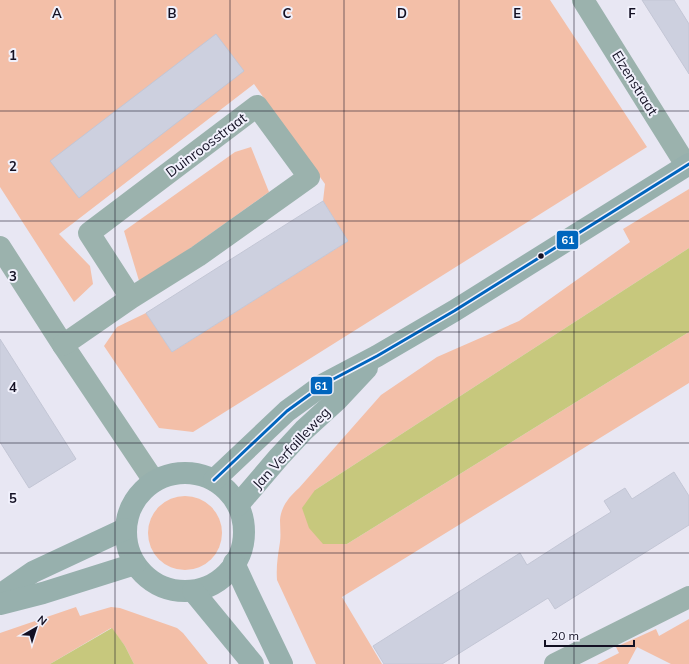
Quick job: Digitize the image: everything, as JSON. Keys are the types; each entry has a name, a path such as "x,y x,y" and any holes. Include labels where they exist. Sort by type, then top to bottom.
{"street":[{"name":"Elzenstraat","path":"584,0 688,165"},
{"name":"Duinroosstraat","path":"63,345 131,298 198,256 309,177 257,106 89,233 131,298"},
{"name":"Jan Verfailleweg","path":"214,480 287,411 324,384 377,356 454,311 688,165"},
{"path":"0,247 63,345 154,481"},
{"name":"Jan Verfailleweg","path":"238,505 304,430 338,399 377,356"},
{"path":"189,472 214,480 227,489 236,500 241,512 244,529 242,544 234,563 221,578 206,587 193,591 173,591 159,586 140,572 127,551 125,529 132,508 142,492 154,481 169,475 189,472"},
{"path":"0,595 33,572 125,529"},
{"path":"234,563 282,664"},
{"path":"0,604 43,593 135,564"},
{"path":"193,591 253,664"},
{"path":"555,664 689,597"}],"shaded area":[{"path":"0,0 550,0 647,147 193,432 159,428 104,346 117,327 146,313 172,352 348,241 323,201 325,184 254,84 59,234 90,266 93,284 74,302 0,187"},
{"path":"251,147 269,192 140,284 124,231 235,152"},
{"path":"689,189 689,248 315,490 347,544 689,332 689,383 342,597 382,664 316,664 277,580 280,520 282,510 289,498 381,395 437,357 519,321 630,242 623,229"},
{"path":"689,248 689,332 347,544 323,544 309,528 302,508 315,490"},
{"path":"178,496 192,496 206,502 216,512 222,526 220,547 216,554 206,564 192,570 178,570 164,564 154,554 148,540 148,526 154,512 164,502"},
{"path":"76,607 80,616 111,607 120,608 177,628 183,633 208,664 134,664 125,646 111,628 50,664 0,664 0,633"},
{"path":"689,619 689,664 671,664 637,647 628,664 597,664 619,653 616,647 656,629 659,636"},
{"path":"112,628 125,646 134,664 50,664"}],"building":[{"path":"642,0 674,0 689,24 689,74"},
{"path":"216,34 244,71 79,198 50,161"},
{"path":"323,201 348,241 172,352 146,313"},
{"path":"0,339 76,459 29,488 0,442"},
{"path":"674,472 689,496 689,525 555,609 548,598 442,664 384,664 373,646 520,553 527,565 611,512 604,501 625,488 632,499"}],"transit line":[{"name":"61","path":"214,480 287,411 324,384 377,356 454,311 689,164"}]}
